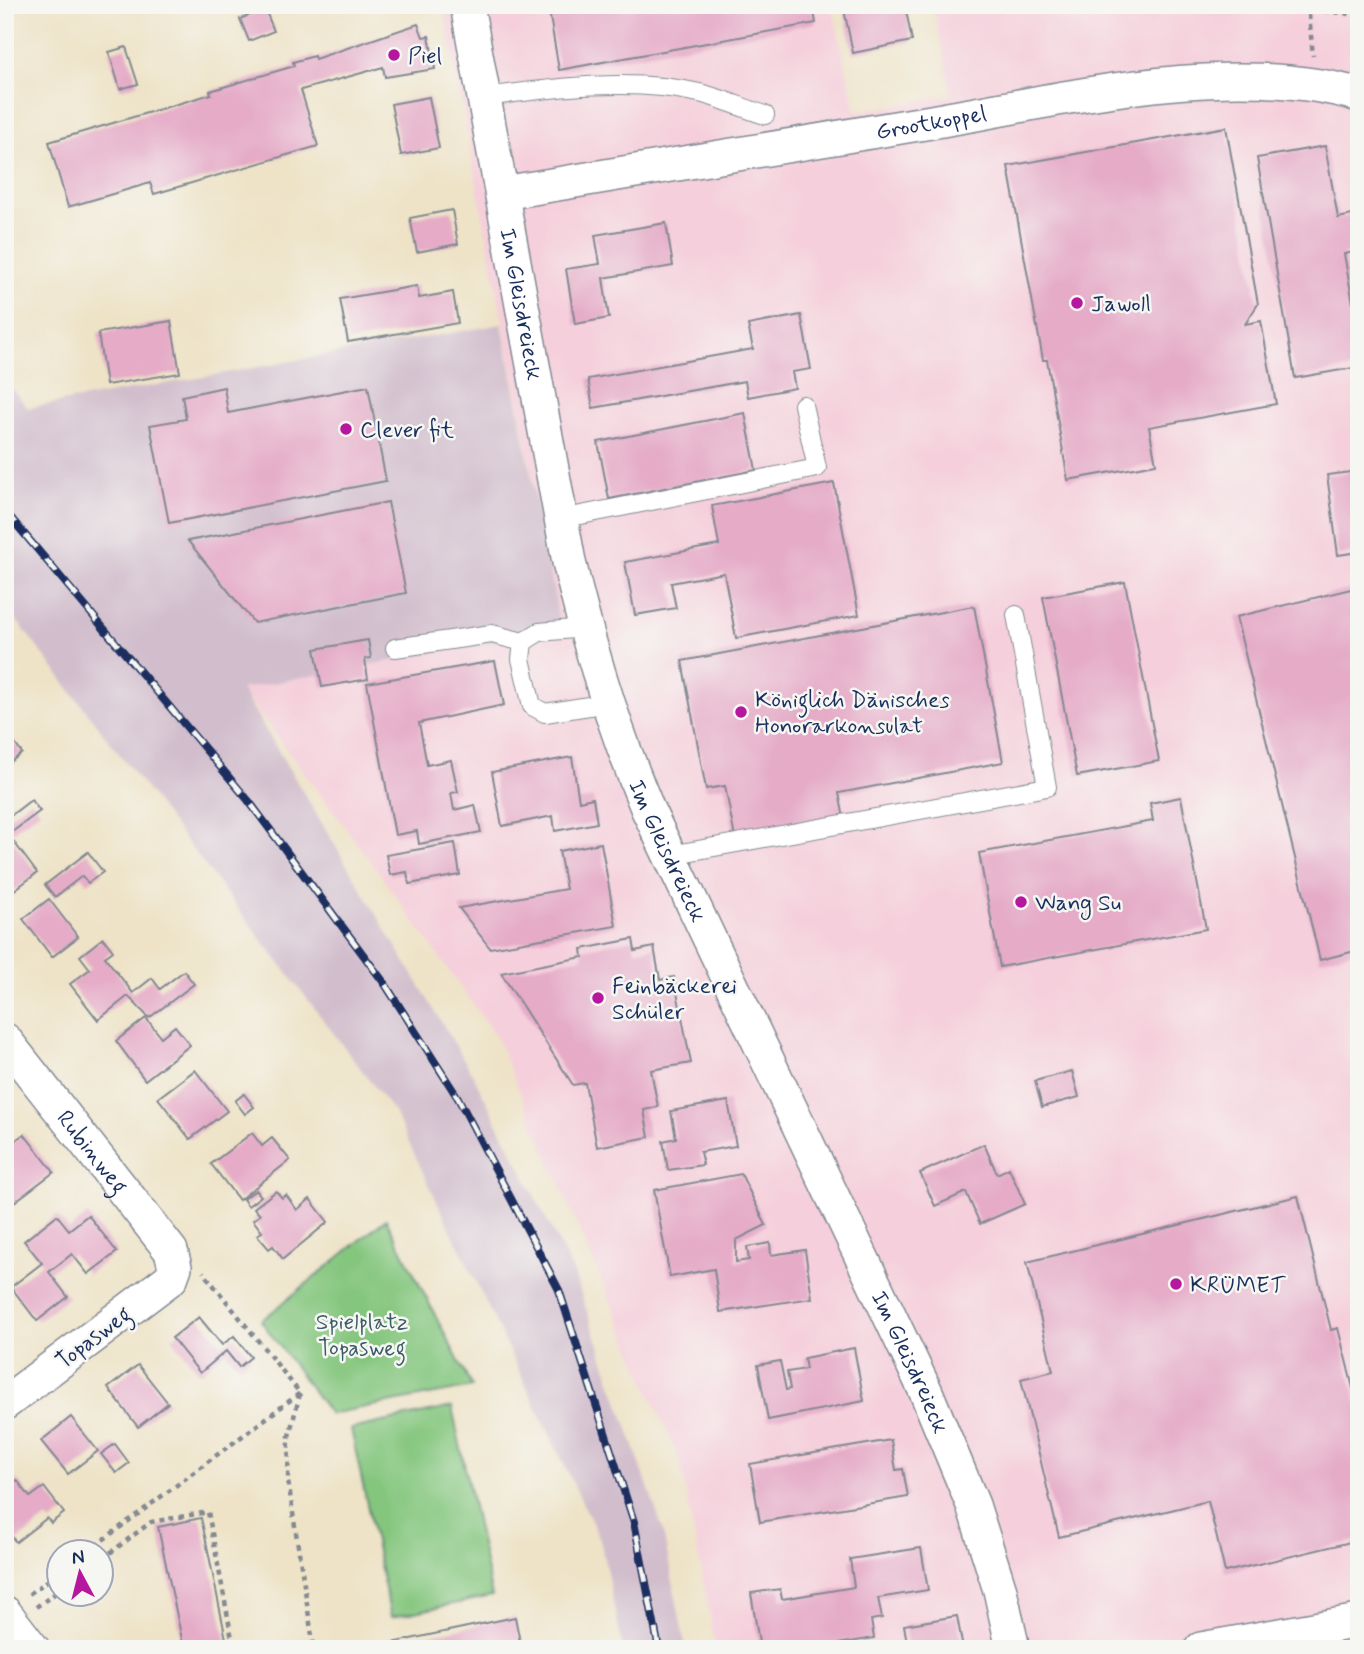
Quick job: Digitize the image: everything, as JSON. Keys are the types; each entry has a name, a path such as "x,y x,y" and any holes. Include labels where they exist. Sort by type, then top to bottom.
{"street":[{"name":"Im Gleisdreieck","path":"467,5 561,519 584,628 621,746 670,855 926,1392 973,1505 1000,1590 1013,1649"},
{"name":"Grootkoppel","path":"503,193 1126,88 1248,80 1311,82 1359,95"},
{"name":"Rubinweg","path":"5,1040 171,1251 175,1267"},
{"name":"Topasweg","path":"5,1404 171,1278 175,1267"},
{"path":"15,1606 33,1649"},
{"path":"1201,1649 1359,1621"}],"lane":[{"path":"485,97 537,90 621,85 698,92 765,115"},
{"path":"561,519 817,468 803,405"},
{"path":"670,855 1047,787 1016,615"},
{"path":"395,648 492,634 523,642 539,632 584,628"},
{"path":"523,642 521,660 532,706 545,713 608,703"}],"path":[{"path":"1275,5 1359,15"},
{"path":"1308,7 1314,47 1311,82"},
{"path":"175,1267 207,1273 300,1393"},
{"path":"106,1538 300,1393"},
{"path":"300,1393 289,1436 289,1481 314,1649"},
{"path":"116,1548 151,1522 208,1512 234,1649"},
{"path":"15,1606 46,1583"}],"shaded area":[{"path":"477,5 832,5 856,112 952,95 933,5 1359,5 1359,1649 716,1649 680,1462 496,1037 378,871 241,689 561,629 444,11"},
{"path":"502,324 561,629 241,689 472,1073 573,1271 662,1527 686,1649 623,1649 600,1539 394,1112 5,605 5,380 28,408"}],"green space":[{"name":"Spielplatz Topasweg","path":"386,1219 472,1387 330,1414 261,1321"},
{"path":"452,1407 492,1596 391,1617 351,1429"}],"building":[{"path":"548,5 813,5 816,23 559,70"},
{"path":"843,5 905,5 912,41 853,53"},
{"path":"265,9 274,31 249,41 240,19"},
{"path":"418,24 423,37 429,36 435,69 385,77 383,67 301,90 318,146 154,194 150,183 68,207 49,142 211,94 210,91 294,66 293,62 314,56 315,59"},
{"path":"126,47 138,84 120,89 109,52"},
{"path":"429,97 439,148 401,155 391,104"},
{"path":"1226,127 1258,304 1245,324 1261,321 1276,404 1149,427 1156,464 1068,480 1008,166"},
{"path":"1325,146 1338,218 1357,214 1359,227 1359,251 1344,254 1353,303 1359,302 1359,367 1295,378 1257,158"},
{"path":"452,210 458,244 417,252 410,218"},
{"path":"666,223 673,266 603,278 609,318 575,324 566,269 600,264 595,235"},
{"path":"417,286 419,298 453,292 458,323 348,342 340,299"},
{"path":"801,315 811,369 792,372 795,388 748,397 745,381 593,408 588,379 753,349 748,325"},
{"path":"171,321 180,373 106,385 98,333"},
{"path":"368,386 386,481 169,523 150,425 186,419 182,396 224,387 228,413"},
{"path":"745,413 756,470 609,499 598,442"},
{"path":"1359,471 1359,552 1338,555 1327,475"},
{"path":"834,483 859,615 736,638 724,573 671,583 676,608 635,615 625,562 719,545 712,506"},
{"path":"388,502 406,593 254,623 188,541"},
{"path":"1125,582 1159,761 1077,776 1043,597"},
{"path":"1359,587 1359,950 1320,960 1236,617"},
{"path":"974,606 1003,762 839,793 844,818 735,838 725,786 706,789 682,661"},
{"path":"368,640 371,658 365,659 368,679 322,687 315,649"},
{"path":"495,661 504,705 419,723 427,765 451,760 458,792 451,793 454,810 475,805 481,832 419,844 417,831 395,835 367,683"},
{"path":"5,731 22,753 8,764 5,760"},
{"path":"572,757 579,801 593,798 597,823 555,831 553,816 502,826 492,772"},
{"path":"1181,797 1206,929 1000,967 979,853 1153,821 1150,803"},
{"path":"31,800 40,811 12,832 5,820"},
{"path":"8,834 37,873 5,897 5,836"},
{"path":"455,843 460,875 409,884 407,872 390,875 386,855"},
{"path":"601,843 616,926 490,948 459,908 566,889 559,851"},
{"path":"88,852 103,872 88,883 82,876 55,897 45,885"},
{"path":"49,899 78,937 52,957 23,919"},
{"path":"103,938 113,951 105,957 133,993 152,978 160,989 184,971 194,984 149,1018 128,996 98,1020 70,984 90,969 80,956"},
{"name":"Feinbäckerei Schüler","path":"633,939 635,951 654,947 660,980 674,977 691,1063 651,1070 658,1107 644,1110 649,1137 597,1147 585,1083 573,1085 501,973 583,957 582,949"},
{"path":"146,1018 161,1037 175,1026 190,1045 145,1080 116,1041"},
{"path":"195,1070 227,1111 190,1139 158,1098"},
{"path":"1072,1071 1079,1097 1042,1107 1035,1081"},
{"path":"244,1094 254,1107 245,1114 235,1101"},
{"path":"728,1101 736,1146 700,1152 703,1165 668,1170 663,1141 676,1138 671,1111"},
{"path":"252,1133 262,1146 272,1138 290,1160 239,1200 211,1164"},
{"path":"24,1134 54,1172 5,1209 5,1148"},
{"path":"984,1144 997,1174 1009,1168 1025,1204 980,1224 966,1192 935,1206 920,1173"},
{"path":"741,1174 766,1225 736,1240 736,1262 749,1260 747,1247 770,1243 771,1255 805,1250 812,1298 720,1312 714,1269 670,1277 654,1190"},
{"path":"256,1190 261,1196 248,1206 243,1199"},
{"path":"276,1191 282,1198 286,1195 297,1210 310,1199 328,1222 283,1259 273,1246 269,1249 257,1235 262,1232 253,1220 260,1215 254,1208"},
{"path":"1298,1196 1331,1330 1338,1328 1359,1412 1359,1540 1225,1572 1208,1501 1059,1537 1021,1379 1053,1371 1027,1262"},
{"path":"57,1215 69,1230 88,1215 117,1252 88,1274 72,1254 49,1272 68,1297 37,1321 11,1287 42,1263 24,1241"},
{"path":"199,1317 222,1345 234,1336 251,1357 239,1367 226,1351 200,1373 172,1338"},
{"path":"854,1348 864,1401 768,1420 758,1365 780,1361 786,1390 790,1389 787,1372 806,1369 804,1358"},
{"path":"138,1365 168,1403 138,1427 108,1388"},
{"path":"71,1417 98,1451 68,1474 41,1441"},
{"path":"891,1440 896,1470 903,1469 908,1497 760,1522 750,1464"},
{"path":"115,1444 129,1463 116,1473 101,1454"},
{"path":"17,1480 30,1497 44,1487 64,1513 51,1523 47,1518 16,1542 5,1529 5,1490"},
{"path":"201,1518 228,1649 184,1649 158,1527"},
{"path":"921,1548 928,1590 878,1598 882,1618 871,1620 874,1638 810,1649 760,1649 751,1593 780,1589 782,1599 854,1587 850,1559"},
{"path":"957,1616 963,1649 908,1649 904,1625"},
{"path":"515,1617 520,1642 488,1649 378,1649 377,1646"}],"railway":[{"path":"5,511 248,800 385,984 458,1098 559,1290 634,1522 659,1649"}],"place":[{"name":"Piel","path":"394,55"},
{"name":"Jawoll","path":"1077,303"},
{"name":"Clever fit","path":"346,429"},
{"name":"Königlich Dänisches Honorarkonsulat","path":"741,712"},
{"name":"Wang Su","path":"1021,902"},
{"name":"Feinbäckerei Schüler","path":"598,998"},
{"name":"KRÜMET","path":"1176,1284"}]}
